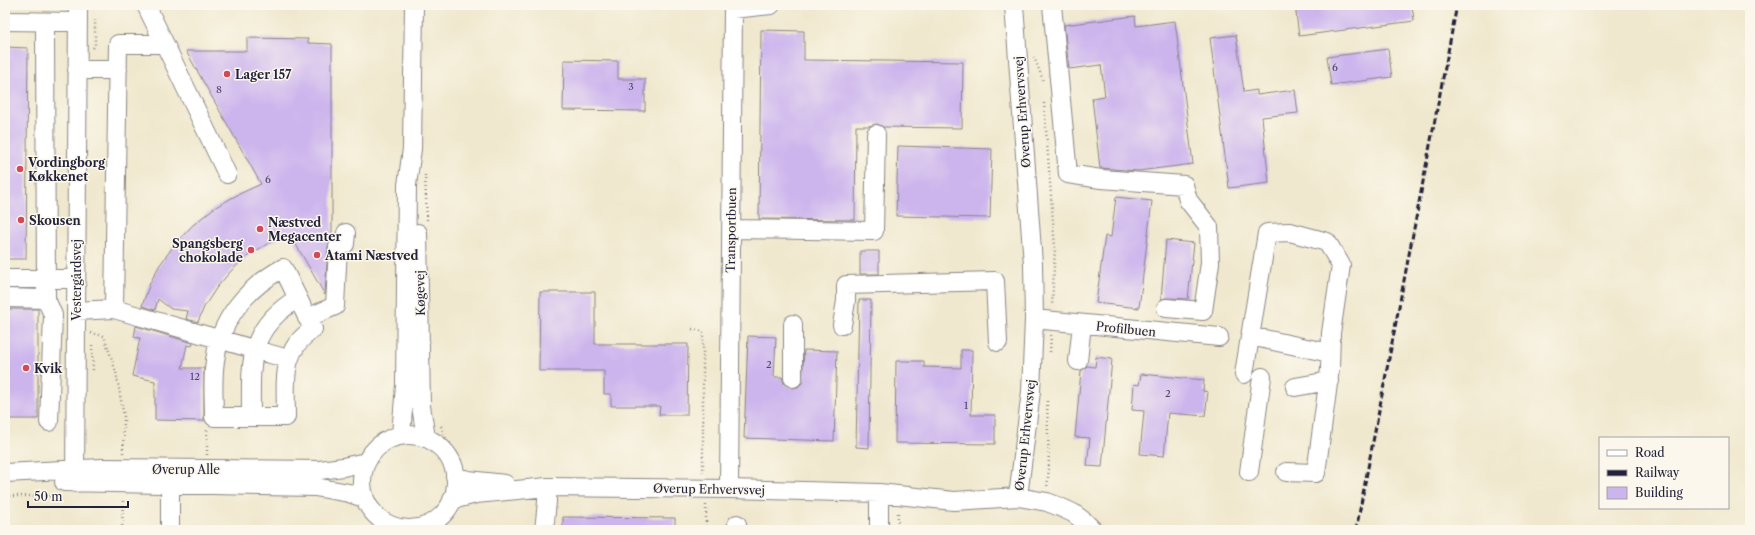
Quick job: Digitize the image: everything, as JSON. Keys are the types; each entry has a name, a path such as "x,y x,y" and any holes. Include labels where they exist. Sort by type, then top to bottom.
{"street":[{"path":"146,5 227,174"},
{"name":"Køgevej","path":"402,430 405,385 408,185 412,149 414,5"},
{"name":"Transportbuen","path":"729,489 733,9 771,5"},
{"path":"1052,5 1068,174 1101,179 1184,185 1188,200 1208,227 1210,263 1203,311 1169,308 1170,333"},
{"name":"Øverup Erhvervsvej","path":"460,477 538,488 729,489 879,493 954,500 1018,496 1031,391 1034,319 1033,264 1018,6"},
{"path":"5,21 45,22 78,13"},
{"name":"Vestergårdsvej","path":"75,476 78,13"},
{"path":"45,22 46,299 52,315 49,422"},
{"path":"114,309 118,44 165,44"},
{"path":"77,70 118,70"},
{"path":"731,229 874,231 876,134"},
{"name":"Køgevej","path":"412,149 416,182 420,291 421,406 425,432"},
{"path":"1244,374 1267,233 1290,232 1327,242 1341,265 1331,333 1328,381 1316,472 1286,472"},
{"path":"307,318 335,306 338,247 345,244 346,233"},
{"path":"283,268 307,318 313,329 298,342 288,359 286,370 286,417 214,417 214,363 219,339 235,308 246,294 259,283 283,268"},
{"path":"5,278 76,279"},
{"path":"842,325 846,301 846,285 995,281 998,342"},
{"path":"5,298 46,299"},
{"path":"251,417 251,365 254,349 261,333 271,319 283,307 298,298"},
{"path":"76,311 114,309 288,359"},
{"name":"Profilbuen","path":"1034,319 1219,337"},
{"path":"793,324 793,378"},
{"path":"1078,361 1082,324"},
{"path":"1250,336 1330,353"},
{"path":"1249,472 1262,376"},
{"path":"1295,387 1328,381"},
{"path":"402,430 414,435 425,432 449,457 460,477 455,488 457,499 432,528 401,529 389,525 378,518 360,497 362,480 361,463 376,447 402,430"},
{"name":"Øverup Alle","path":"5,473 75,476 170,477 320,470 361,463"},
{"name":"Øverup Alle","path":"5,479 75,476"},
{"path":"170,477 170,530"},
{"name":"Øverup Alle","path":"170,477 315,487 330,489 360,497"},
{"path":"538,488 547,502 544,530"},
{"name":"Øverup Erhvervsvej","path":"457,499 538,488"},
{"path":"879,493 879,530"},
{"path":"1018,496 1047,502 1060,507 1073,513 1086,522 1093,530"}],"path":[{"path":"692,329 703,331 702,469 706,489 706,530"},
{"path":"76,330 104,336 116,372 124,417 123,456"},
{"path":"206,458 206,427 211,426 214,417"},
{"path":"361,463 367,447 373,441 402,430"},
{"path":"425,432 449,442 464,466 460,477"},
{"path":"898,530 899,495"},
{"path":"360,497 362,510 381,530"},
{"path":"122,530 123,498"},
{"path":"432,528 453,516 457,499"}],"building":[{"path":"1295,5 1412,5 1414,21 1299,36"},
{"path":"1135,16 1136,26 1175,21 1193,164 1138,171 1100,168 1092,98 1105,96 1101,65 1069,69 1064,25"},
{"path":"761,30 804,31 804,60 963,62 962,128 883,127 877,124 869,126 856,126 855,220 759,219"},
{"path":"1236,35 1244,92 1257,90 1257,95 1295,90 1298,113 1262,117 1269,183 1229,188 1210,38"},
{"name":"Næstved Megacenter","path":"247,38 308,39 308,43 332,44 332,239 328,246 325,295 290,234 269,243 249,255 232,270 217,287 204,307 198,322 186,319 188,311 171,309 158,299 155,310 142,306 150,283 159,266 175,244 193,225 214,208 261,184 186,51 247,51"},
{"path":"5,47 28,48 26,259 5,259"},
{"path":"1388,49 1392,77 1331,85 1327,57"},
{"path":"564,60 618,61 618,79 645,79 645,111 563,110"},
{"path":"898,146 992,149 990,218 896,216"},
{"path":"1116,197 1152,201 1139,308 1096,303 1105,236 1111,237"},
{"path":"1166,240 1194,243 1188,299 1161,299"},
{"path":"860,251 879,251 879,274 860,274"},
{"path":"540,292 595,292 595,344 688,344 687,415 659,415 660,406 611,406 611,394 604,394 604,371 539,371"},
{"path":"859,300 871,300 869,448 856,447"},
{"path":"5,309 38,309 38,419 5,419"},
{"path":"136,326 193,343 192,346 187,345 182,368 204,368 204,421 155,420 155,381 132,376 140,338 134,337"},
{"path":"748,336 776,337 774,377 782,377 784,384 793,388 798,387 802,383 804,350 837,351 834,441 744,438"},
{"path":"961,350 972,350 971,415 995,415 995,444 895,443 896,361 924,361 924,367 961,368"},
{"path":"1096,357 1112,359 1102,467 1087,466 1090,438 1075,437 1081,371 1087,366 1095,367"},
{"path":"1141,374 1204,380 1203,391 1208,392 1205,416 1168,413 1164,456 1140,454 1144,411 1132,410 1134,384 1139,385"},
{"path":"563,517 675,518 675,530 563,530"}],"railway":[{"path":"1356,530 1457,5"}],"place":[{"name":"Lager 157","path":"227,74"},
{"name":"Vordingborg Køkkenet","path":"20,169"},
{"name":"Skousen","path":"21,220"},
{"name":"Næstved Megacenter","path":"260,229"},
{"name":"Spangsberg chokolade","path":"251,250"},
{"name":"Atami Næstved","path":"317,255"},
{"name":"Kvik","path":"26,368"}]}
